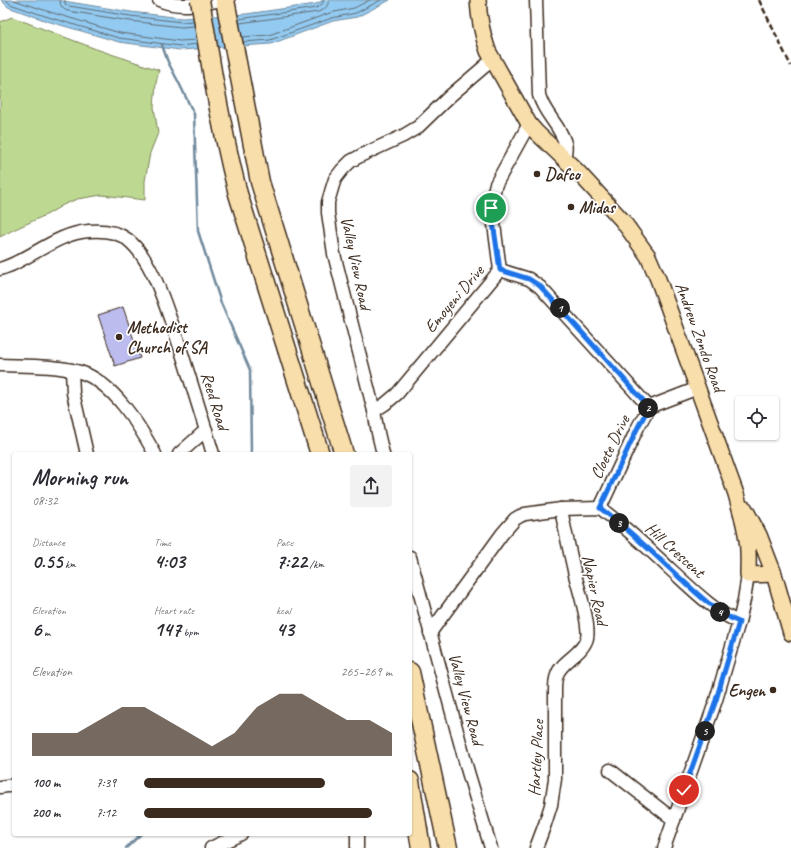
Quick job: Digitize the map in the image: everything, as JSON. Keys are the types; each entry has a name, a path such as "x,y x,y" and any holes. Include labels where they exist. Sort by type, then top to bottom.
{"highway":[{"path":"200,0 223,132 238,194 319,452"},
{"path":"224,0 260,182 343,452"},
{"path":"412,681 448,848"},
{"path":"412,793 421,848"}],"main road":[{"name":"Andrew Zondo Road","path":"478,0 479,19 484,40 492,60 529,124 608,204 622,220 648,256 658,279 736,494 747,541 748,575"},
{"path":"736,494 749,514 759,535 774,574 791,633"},
{"path":"748,575 774,574"}],"street":[{"path":"159,0 167,4 178,6 189,6 224,0"},
{"path":"536,0 539,95 543,108 558,129 566,144 566,153 564,158"},
{"name":"Valley View Road","path":"383,452 374,411 334,254 328,213 328,202 335,179 351,161 403,136 418,127 450,96 492,60"},
{"path":"500,270 491,201 496,184 529,124"},
{"name":"Reed Road","path":"0,269 16,263 57,240 73,234 88,231 104,231 117,234 126,239 142,255 150,268 187,369 212,452"},
{"name":"Emoyeni Drive","path":"374,411 397,394 500,270 529,279 540,286 649,407"},
{"path":"0,365 65,368 81,372 99,382 128,410 154,452"},
{"path":"72,370 73,393 87,452"},
{"name":"Cloete Drive","path":"600,508 649,407 698,388"},
{"path":"181,452 206,430"},
{"path":"430,633 502,534 515,519 533,512 561,509 600,508"},
{"name":"Hill Crescent","path":"600,508 638,539 716,610 739,622"},
{"name":"Napier Road","path":"555,690 556,676 580,650 587,639 588,632 586,617 570,554 561,509"},
{"name":"Valley View Road","path":"412,565 468,772 491,848"},
{"name":"Andrew Zondo Road","path":"664,848 716,700 739,622 748,575"},
{"name":"Hartley Place","path":"536,848 551,805 555,779 555,690"},
{"path":"610,770 674,820"},
{"path":"0,787 12,785"},
{"path":"211,848 237,836"},
{"path":"357,836 357,848"}],"green space":[{"path":"12,17 96,49 159,70 156,83 154,107 158,133 150,153 145,181 145,200 102,195 77,199 0,237 0,22"}],"water":[{"path":"1,0 57,0 131,12 182,18 246,14 316,4 323,0 390,0 357,17 333,21 271,44 180,50 119,42 47,21 8,7"}],"building":[{"name":"Methodist Church of SA","path":"123,307 140,358 115,366 98,315"}],"waterway":[{"path":"162,45 168,62 194,114 198,231 221,303 250,370 251,452"},
{"path":"126,848 139,836"}],"railway":[{"path":"759,0 791,66"}],"place":[{"name":"Dafco","path":"537,174"},
{"name":"Midas","path":"571,207"},
{"name":"Methodist Church of SA","path":"119,337"},
{"name":"Engen","path":"773,690"}],"route":[{"path":"491,208 500,270 522,276 540,286 649,407 600,508 638,539 716,610 739,622 716,700 684,790"}]}
